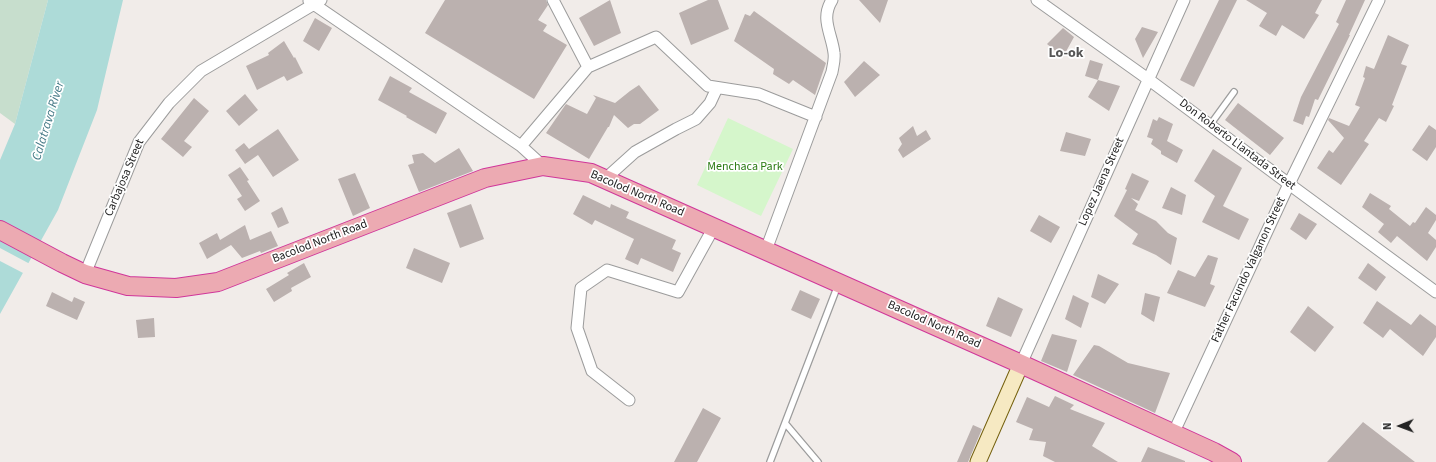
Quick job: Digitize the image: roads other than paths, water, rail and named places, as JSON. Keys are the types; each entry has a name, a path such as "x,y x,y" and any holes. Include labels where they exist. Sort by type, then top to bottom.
{"highway":[{"name":"Bacolod North Road","path":"0,230 85,274 128,286 176,288 218,282 485,178 543,166 591,173 1020,364 1232,462"}],"main road":[{"path":"978,462 1020,364"}],"street":[{"path":"553,0 588,67"},
{"path":"766,250 832,72 834,53 827,22 828,7 832,0"},
{"name":"Don Roberto Llantada Street","path":"1037,0 1148,79 1436,292"},
{"name":"Lopez Jaena Street","path":"1020,364 1184,0"},
{"name":"Father Facundo Valganon Street","path":"1174,434 1289,184 1379,0"},
{"path":"314,1 521,146 543,166"},
{"name":"Carbajosa Street","path":"85,274 139,142 169,103 201,72 314,1"},
{"path":"521,146 588,67 656,37 708,86 759,94 816,117"},
{"path":"605,179 635,152 696,119 710,103 717,88"},
{"path":"629,400 592,371 577,328 581,288 607,270 678,292 714,227"}],"lane":[{"path":"1210,125 1234,92"},
{"path":"770,462 839,283"},
{"path":"785,423 818,462"}],"water":[{"name":"Calatrava River","path":"48,0 123,0 97,110 58,210 0,314 0,160 15,124"}],"district":[{"name":"Lo-ok","path":"1066,54"}],"park label":[{"name":"Menchaca Park","path":"745,167"}]}
